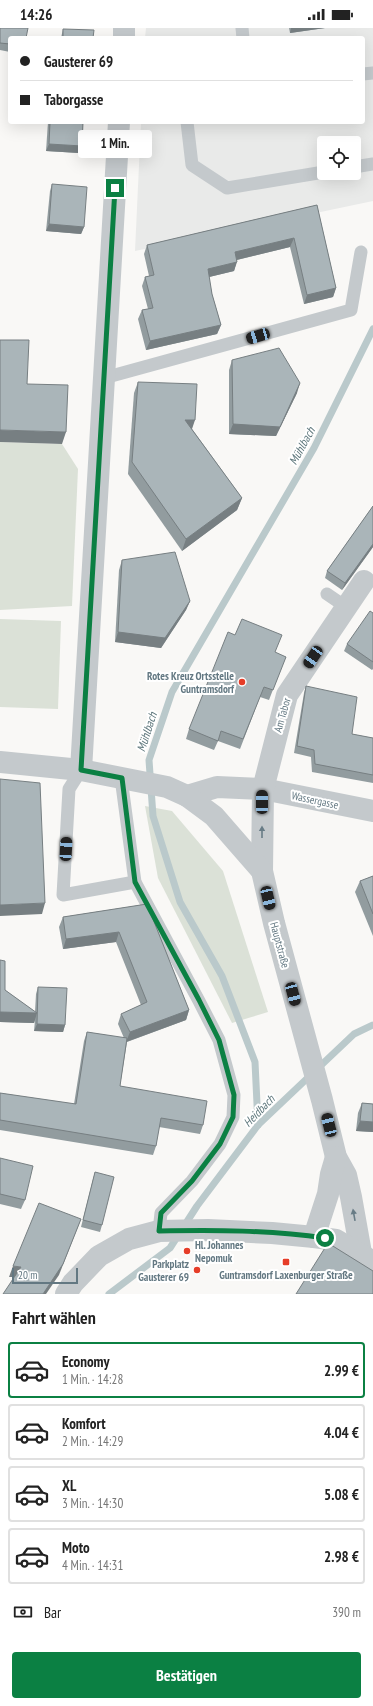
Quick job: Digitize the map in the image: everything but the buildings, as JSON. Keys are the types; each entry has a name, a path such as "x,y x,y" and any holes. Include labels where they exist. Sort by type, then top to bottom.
{"street":[{"path":"81,770 119,124"},
{"name":"Am Tabor","path":"262,872 263,789 287,695 364,581"},
{"name":"Hauptstraße","path":"0,762 81,770 129,779 177,791 214,816 262,872 336,1157 346,1175 367,1258"},
{"name":"Wassergasse","path":"177,791 217,787 263,789 373,811"},
{"name":"Hauptstraße","path":"314,1237 328,1194 331,1174 336,1157"},
{"path":"66,1294 73,1283 99,1256 129,1239 159,1231 208,1230 272,1233 314,1237 336,1240 367,1258"}],"lane":[{"path":"187,124 192,165 227,188 317,173"},
{"path":"361,166 373,164"},
{"path":"104,378 350,310 361,252"},
{"path":"327,594 346,607"},
{"path":"81,770 69,789 63,895 135,882"},
{"path":"129,779 135,882 219,1040 234,1095 233,1117 220,1144 192,1181 161,1213 159,1231"}],"shaded area":[{"path":"146,28 373,28 373,201 135,251 141,124 365,124 365,36 145,36"},
{"path":"0,442 62,444 78,469 72,606 0,610"},
{"path":"0,619 61,621 58,709 0,707"},
{"path":"145,806 172,811 223,871 268,1012 232,1023 158,878"}],"waterway":[{"name":"Mühlbach","path":"258,1125 255,1062 222,976 180,902 153,816 149,760 172,692 314,448 373,329"},
{"name":"Heidbach","path":"109,1294 170,1248 197,1206 258,1125 354,1034 373,1025"}],"place":[{"name":"Rotes Kreuz Ortsstelle Guntramsdorf","path":"242,682"},
{"name":"Hl. Johannes Nepomuk","path":"187,1251"},
{"name":"Guntramsdorf Laxenburger Straße","path":"286,1262"},
{"name":"Parkplatz Gausterer 69","path":"197,1270"}],"route":[{"path":"115,188 81,770 122,778 135,882 219,1040 234,1095 233,1117 220,1144 192,1181 161,1213 159,1231 208,1230 302,1235 325,1238"}]}
